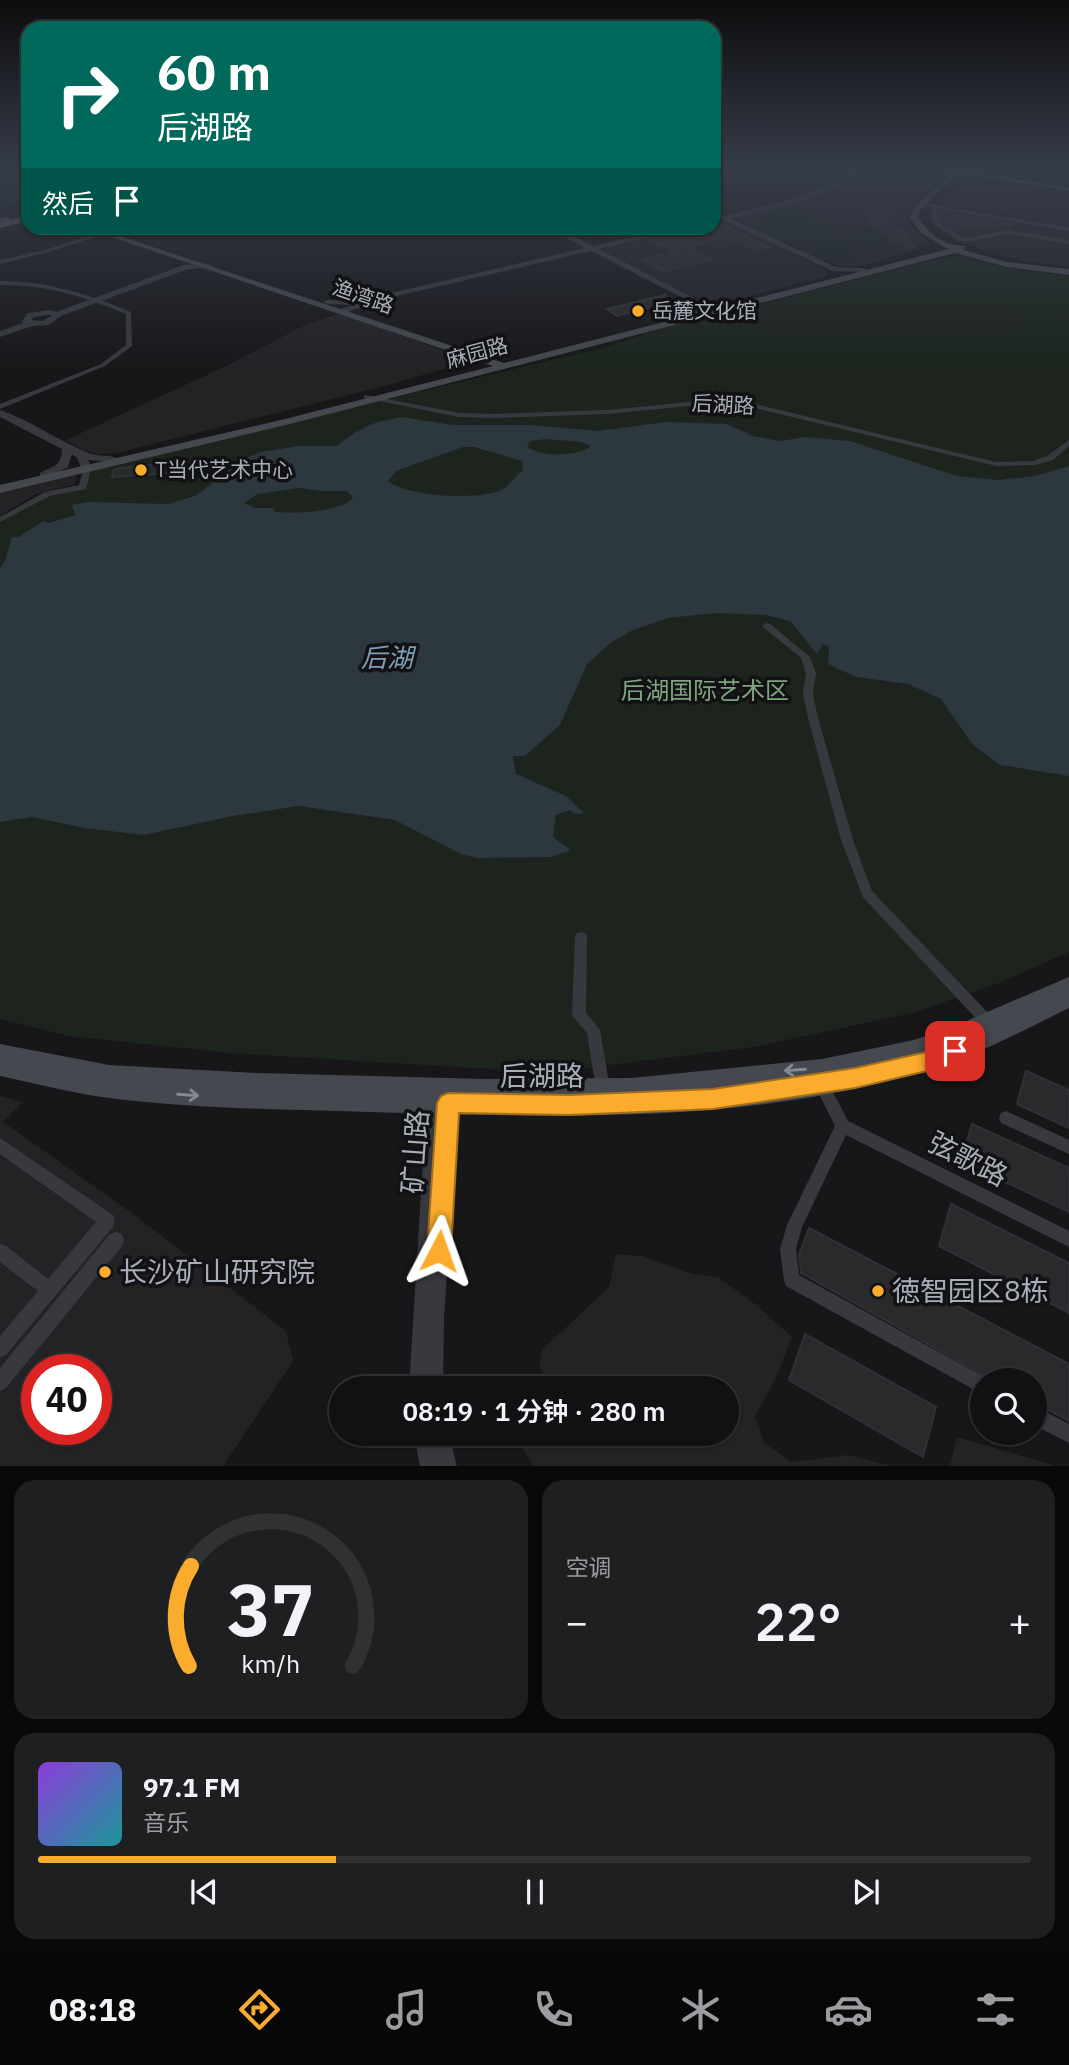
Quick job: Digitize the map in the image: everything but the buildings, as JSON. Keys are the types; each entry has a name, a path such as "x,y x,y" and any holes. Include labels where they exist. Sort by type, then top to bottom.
{"main road":[{"path":"930,234 940,246 934,253"},
{"path":"936,234 957,248 1016,263 1069,271"},
{"name":"渔湾路","path":"117,235 455,349 505,363"},
{"name":"渔湾路","path":"119,235 505,363"},
{"path":"935,239 983,259"},
{"name":"麻园路","path":"0,487 369,399 528,355 957,248"},
{"path":"934,253 961,254 1027,268 1069,271"},
{"name":"麻园路","path":"0,487 369,399 934,253"},
{"path":"455,349 468,356 472,362 470,368 459,373"},
{"path":"471,350 501,356 528,355"},
{"name":"后湖路","path":"0,1066 115,1089 188,1096 443,1095 603,1089 822,1069 914,1049 988,1021 1069,985"},
{"name":"后湖路","path":"0,1053 109,1074 569,1105 713,1099 821,1084 931,1060 979,1042 1069,998"}],"street":[{"path":"756,234 831,269 834,272 828,279"},
{"path":"757,234 835,269 863,270"},
{"path":"951,234 968,240 996,234"},
{"path":"1023,234 1069,242"},
{"path":"0,262 47,251 90,235"},
{"path":"562,235 710,311"},
{"path":"327,302 341,304 366,301 644,235"},
{"path":"587,248 648,235"},
{"path":"96,299 182,266 186,262 182,258"},
{"path":"0,333 29,323 50,322 56,318 54,314 187,267 208,267"},
{"path":"0,283 35,282 75,290 129,313 129,346 103,365 0,407"},
{"path":"345,310 366,301"},
{"path":"366,301 359,309 369,316"},
{"path":"694,301 726,305"},
{"path":"687,315 695,310 694,301"},
{"name":"后湖路","path":"369,399 458,415 495,416 607,412 710,402 751,405 996,464 1033,463 1051,458 1069,442"},
{"path":"0,415 71,452 96,459 113,459"},
{"path":"0,520 47,494 83,487 83,468 71,452"},
{"path":"44,475 64,465 71,452"},
{"path":"766,626 805,657 811,673 808,694 813,718 847,840 867,894 988,1021"},
{"path":"582,937 579,1015 593,1030 603,1089"},
{"path":"821,1084 843,1126 795,1225 788,1249 792,1280 970,1378"},
{"name":"矿山路","path":"422,1376 443,1095"},
{"name":"矿山路","path":"431,1376 443,1095"},
{"path":"1006,1118 1069,1147"},
{"name":"弦歌路","path":"843,1126 1069,1240"},
{"path":"0,1145 107,1221 0,1349"},
{"path":"0,1382 116,1240"},
{"path":"0,1252 50,1290"},
{"path":"1047,1422 1069,1434"},
{"path":"428,1446 432,1466"},
{"path":"440,1446 445,1466"}],"shaded area":[{"path":"754,234 830,272 824,277 738,299 708,301 688,295 603,252 608,246 654,235"},
{"path":"769,234 921,234 929,242 928,246 863,266 839,266"},
{"path":"947,234 1069,234 1069,267 1017,260 960,243"},
{"path":"341,313 455,355 460,360 447,368 389,385 117,453 98,454 80,449 66,440 224,367 305,325"},
{"path":"76,475 75,484 36,494 0,516 0,493"},
{"name":"长沙矿山研究院","path":"0,1096 23,1102 3,1122 132,1213 286,1331 293,1361 223,1466 0,1466"},
{"path":"616,1254 642,1256 692,1274 718,1277 755,1304 792,1337 775,1380 755,1416 764,1443 792,1462 848,1455 892,1466 534,1466 521,1446 739,1446 739,1376 544,1376 539,1364 542,1350 609,1287"},
{"path":"957,1437 970,1441 970,1445 984,1445 1056,1466 950,1466"}],"green space":[{"path":"764,234 836,234 797,241"},
{"path":"877,234 880,236 879,240 890,244 884,252 860,254 857,245 848,235"},
{"path":"838,237 848,239 853,244 852,262 816,259 798,250 809,247 806,245"},
{"name":"后湖国际艺术区","path":"962,257 1022,271 1069,276 1069,952 999,983 912,1013 754,1047 577,1069 489,1069 230,1053 69,1036 0,1019 0,522 48,496 84,489 92,470 602,348 661,329 941,258"}],"water":[{"name":"后湖","path":"402,417 453,425 532,425 597,431 666,422 727,424 753,436 780,441 806,437 850,441 957,476 998,480 1035,476 1069,466 1069,776 1000,765 972,744 941,699 908,684 856,677 828,664 829,647 823,644 817,654 790,621 766,615 717,613 668,618 631,631 612,642 587,664 560,725 525,756 513,756 516,774 566,796 584,813 577,814 569,810 556,815 553,837 571,850 551,857 478,858 461,854 395,820 299,806 233,816 144,835 84,828 32,817 0,822 0,568 5,561 12,537 18,537 44,521 48,523 76,515 71,505 89,502 169,504 197,495 240,461 260,452 299,446 336,446 377,422","holes":["546,439 581,442 591,446 569,454 541,453 527,447 530,441","463,447 474,447 522,461 523,470 503,489 493,493 463,496 411,491 388,481 396,471","299,488 347,491 353,497 348,502 328,509 291,513 273,511 274,508 255,508 244,503 257,494"]}],"place":[{"name":"岳麓文化馆","path":"638,311"},
{"name":"T当代艺术中心","path":"141,470"},
{"name":"长沙矿山研究院","path":"105,1272"},
{"name":"徳智园区8栋","path":"878,1291"}],"route":[{"path":"439,1251 448,1103 569,1105 713,1099 855,1078 931,1060 955,1051"}]}
